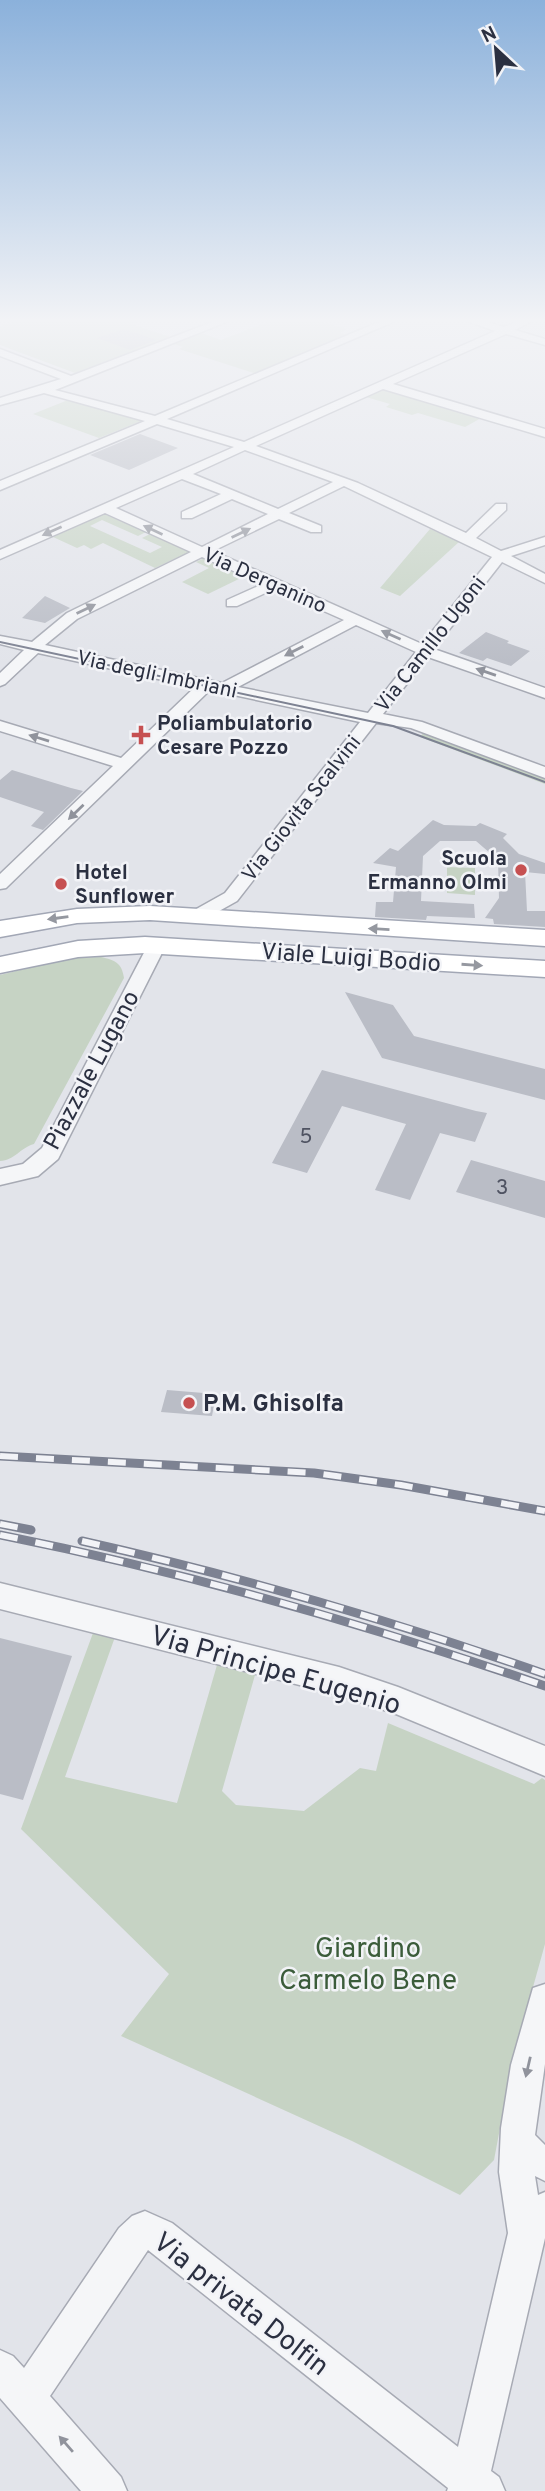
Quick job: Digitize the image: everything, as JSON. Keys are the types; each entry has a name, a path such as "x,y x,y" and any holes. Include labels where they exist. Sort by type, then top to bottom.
{"main road":[{"path":"0,929 93,914 197,916"},
{"name":"Viale Luigi Bodio","path":"197,916 545,938"},
{"path":"78,949 165,938 197,916"},
{"name":"Viale Luigi Bodio","path":"165,938 545,969"},
{"path":"0,965 78,949 165,938"}],"street":[{"path":"0,486 120,435"},
{"path":"210,435 344,482 473,540 545,579"},
{"path":"0,555 269,435"},
{"path":"182,474 316,529"},
{"path":"0,681 58,625 72,616 344,482"},
{"path":"187,515 232,494"},
{"path":"473,540 501,507"},
{"name":"Via Derganino","path":"104,508 426,651 545,693"},
{"path":"473,540 525,546"},
{"path":"502,556 545,541"},
{"path":"522,566 525,546"},
{"name":"Via Camillo Ugoni","path":"371,719 502,556"},
{"name":"Via Camillo Ugoni","path":"490,568 522,566"},
{"path":"232,603 272,584"},
{"path":"224,688 355,620"},
{"name":"Via degli Imbriani","path":"0,640 371,719 545,773"},
{"path":"1,883 207,684"},
{"name":"Via degli Imbriani","path":"314,707 353,707 389,695 388,701 413,730 545,786"},
{"name":"Via degli Imbriani","path":"314,707 329,713 340,722 352,739 351,745 380,735 413,730"},
{"name":"Via Giovita Scalvini","path":"197,916 231,897 371,719"},
{"path":"0,726 125,764"},
{"name":"Via Giovita Scalvini","path":"231,897 251,920"},
{"name":"Piazzale Lugano","path":"0,1177 30,1170 50,1153 142,975 165,938"},
{"name":"Piazzale Lugano","path":"112,946 133,958 142,975"},
{"name":"Via Principe Eugenio","path":"0,1596 350,1684 545,1761"},
{"path":"473,2487 536,2221 517,2172 517,2141 528,2065 545,2000"},
{"path":"517,2141 531,2157 545,2163"},
{"name":"Via privata Dolfin","path":"26,2398 132,2241 145,2229 159,2236 473,2487"},
{"path":"0,2369 107,2491"}],"green space":[{"path":"104,514 146,532 138,536 102,520 90,526 150,553 162,547 142,538 150,534 189,552 155,568 103,543 91,549 84,545 77,548 53,537"},
{"path":"430,529 460,541 400,596 380,588"},
{"path":"204,558 245,576 208,594 182,582 209,568 196,562"},
{"path":"425,731 545,776 545,784 420,737"},
{"path":"447,867 475,868 475,895 447,893"},
{"path":"101,957 117,963 124,978 34,1144 0,1161 0,975 70,958"},
{"name":"Giardino Carmelo Bene","path":"93,1633 115,1637 65,1777 177,1803 217,1665 255,1675 222,1791 236,1805 304,1811 360,1768 376,1771 388,1723 534,1784 542,1778 545,1780 545,1944 513,2059 494,2160 460,2195 352,2141 121,2036 169,1974 21,1829"}],"building":[{"path":"137,435 178,448 129,470 90,455"},
{"path":"45,596 70,608 45,623 22,618"},
{"path":"486,632 530,651 511,666 459,653"},
{"path":"12,770 83,791 43,830 31,826 44,812 0,797 0,780"},
{"name":"Scuola Ermanno Olmi","path":"433,820 444,825 476,826 480,823 507,834 503,838 519,854 545,863 545,874 525,872 527,911 545,911 545,927 494,924 493,919 485,918 499,898 498,860 476,841 440,841 423,856 421,901 474,904 475,918 427,916 426,920 375,917 376,902 393,902 396,867 373,863 390,848 398,851"},
{"path":"345,992 393,1005 414,1036 545,1069 545,1100 382,1058"},
{"path":"322,1070 487,1113 475,1142 440,1133 410,1200 375,1190 406,1124 342,1106 307,1173 272,1163"},
{"path":"471,1160 545,1181 545,1218 456,1192"},
{"name":"P.M. Ghisolfa","path":"167,1390 216,1394 212,1416 161,1412"},
{"path":"0,1638 72,1656 23,1800 0,1794"}],"tram line":[{"path":"0,642 393,726 545,782"}],"railway":[{"path":"0,1456 314,1473 401,1485 545,1511"},
{"path":"0,1524 31,1530"},
{"path":"0,1535 138,1565 275,1601 410,1641 545,1686"},
{"path":"82,1541 315,1601 545,1674"}],"place":[{"name":"Poliambulatorio Cesare Pozzo","path":"141,735"},
{"name":"Scuola Ermanno Olmi","path":"521,870"},
{"name":"Hotel Sunflower","path":"61,884"},
{"name":"P.M. Ghisolfa","path":"189,1403"}]}
